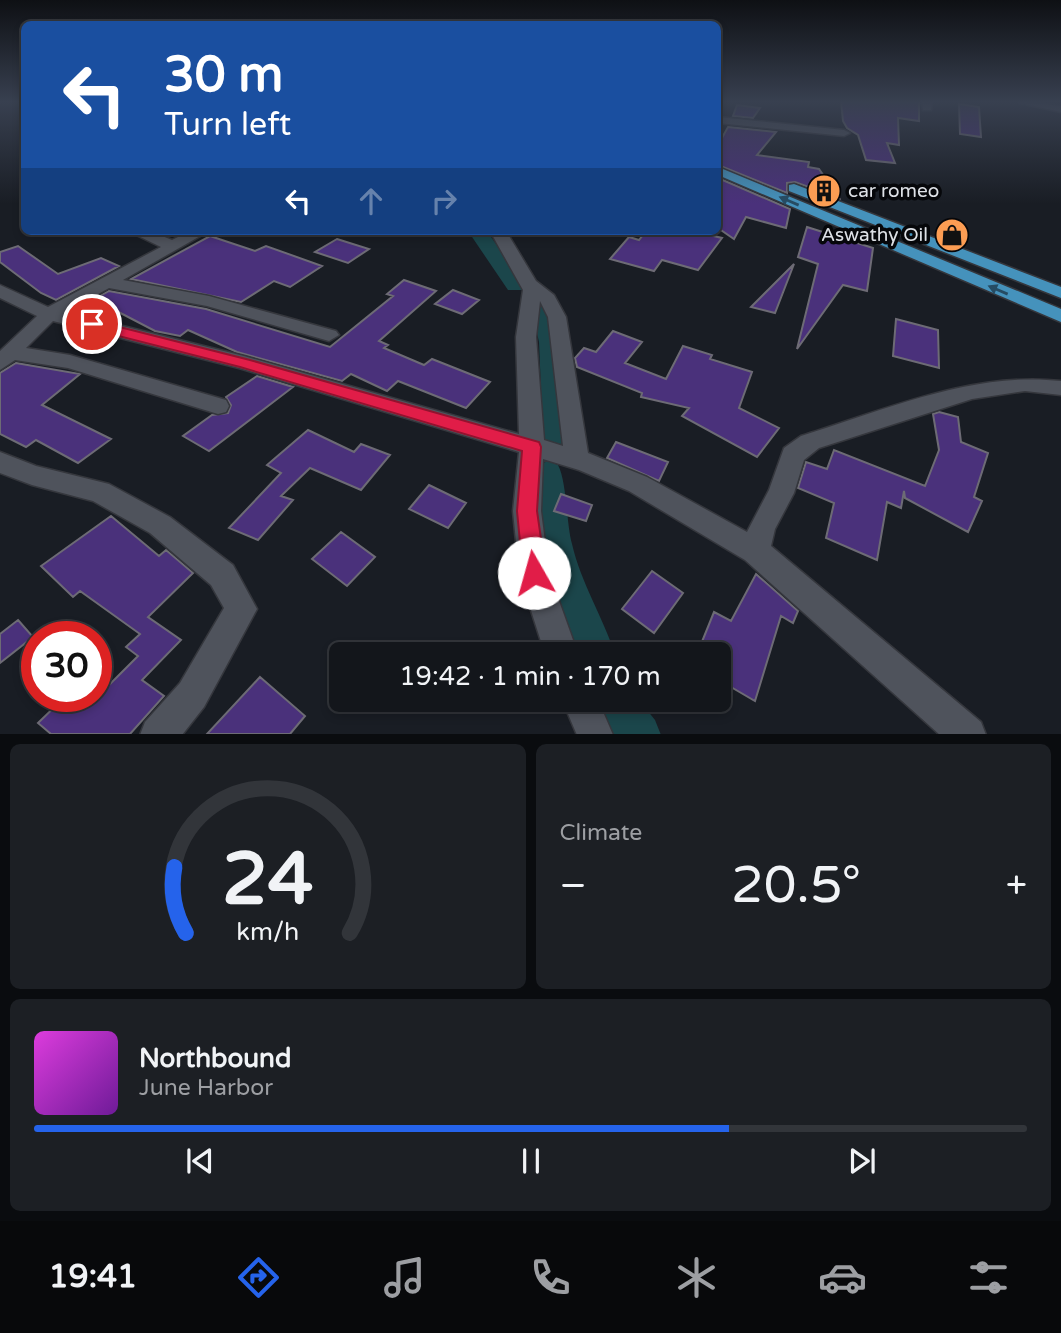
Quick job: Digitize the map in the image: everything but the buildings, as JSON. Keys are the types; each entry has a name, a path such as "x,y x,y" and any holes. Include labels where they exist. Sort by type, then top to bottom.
{"main road":[{"path":"721,159 1061,293"},
{"path":"721,172 1061,316"}],"street":[{"path":"146,235 173,246"},
{"path":"7,358 49,314 194,235"},
{"path":"501,235 532,290 526,337 532,447 527,511 534,573 557,642"},
{"path":"108,282 209,302 329,335"},
{"path":"530,285 548,299 557,317 577,460"},
{"path":"0,290 16,301 49,314 244,363 577,460 638,484 755,551 968,734"},
{"path":"7,358 70,362 219,406"},
{"path":"755,551 762,527 781,493 793,455 810,442 970,392 1025,384 1061,388"},
{"path":"0,462 32,475 100,492 160,525 222,576 241,609 192,695 158,734"},
{"path":"585,712 595,734"}],"waterway":[{"path":"480,235 515,286"},
{"path":"542,305 551,342 557,437"},
{"path":"548,473 550,520 555,543 568,589 591,642"},
{"path":"623,712 639,734"}],"place":[{"name":"car romeo","path":"824,191"},
{"name":"Aswathy Oil","path":"952,235"}],"route":[{"path":"92,324 244,363 532,447 527,511 534,573"}]}
